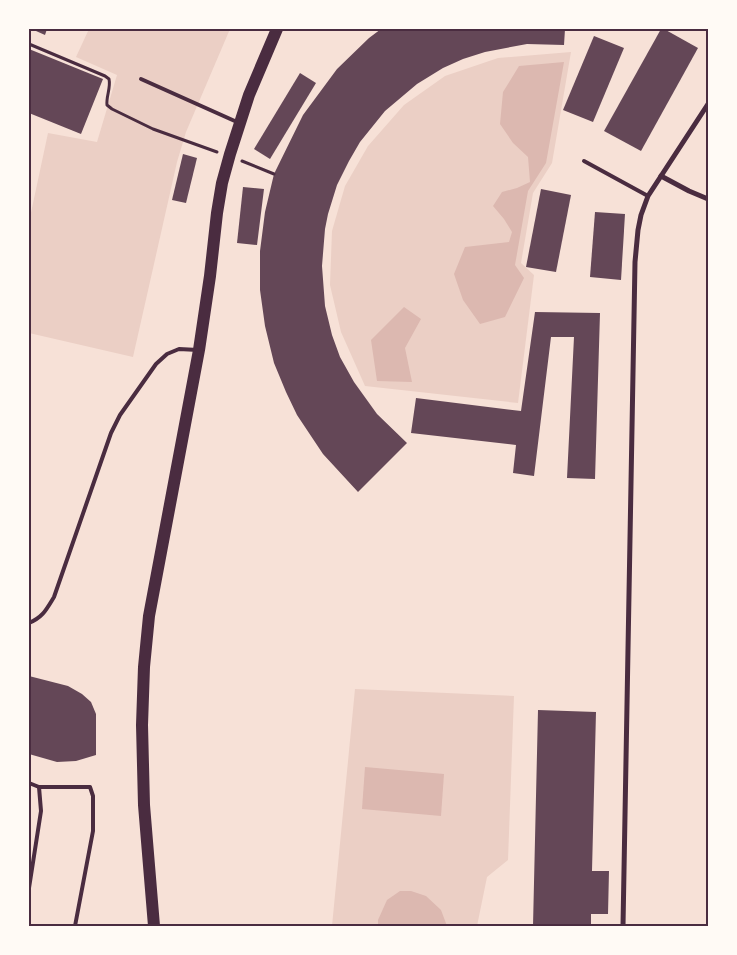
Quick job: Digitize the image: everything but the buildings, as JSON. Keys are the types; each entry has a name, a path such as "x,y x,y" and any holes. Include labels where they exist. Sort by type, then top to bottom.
{"main road":[{"path":"154,926 144,805 142,725 144,667 149,616 199,350 217,213 228,161 249,95 277,29"}],"street":[{"path":"623,926 635,262 638,230 648,196 708,104"},
{"path":"661,176 708,199"}],"lane":[{"path":"141,78 239,123"},
{"path":"584,161 648,196"},
{"path":"29,623 44,614 54,597 111,433 120,415 156,364 167,354 179,349 199,350"},
{"path":"29,783 39,787 90,787 93,796 93,831 75,926"},
{"path":"29,888 41,811 39,787"}],"path":[{"path":"29,44 109,79 107,105 124,116 153,129 225,155"},
{"path":"234,158 274,174"}],"shaded area":[{"path":"89,29 230,29 186,132 177,162 133,357 29,333 29,222 48,133 97,142 117,75 76,57"},
{"path":"571,52 552,163 533,193 521,263 534,275 518,403 365,386 341,332 330,285 332,231 345,186 368,146 404,105 445,76 498,58"},
{"path":"564,62 546,163 528,191 515,265 524,278 505,317 480,324 463,300 454,274 465,247 509,242 512,232 493,206 502,192 530,182 528,157 513,143 500,124 503,92 519,66"},
{"path":"404,307 421,319 405,348 412,382 377,381 371,340"},
{"path":"355,689 514,696 508,860 487,877 477,926 332,926"},
{"path":"365,767 444,774 441,816 362,809"},
{"path":"400,891 411,891 426,896 441,910 447,926 378,926 378,920 387,900"}]}
